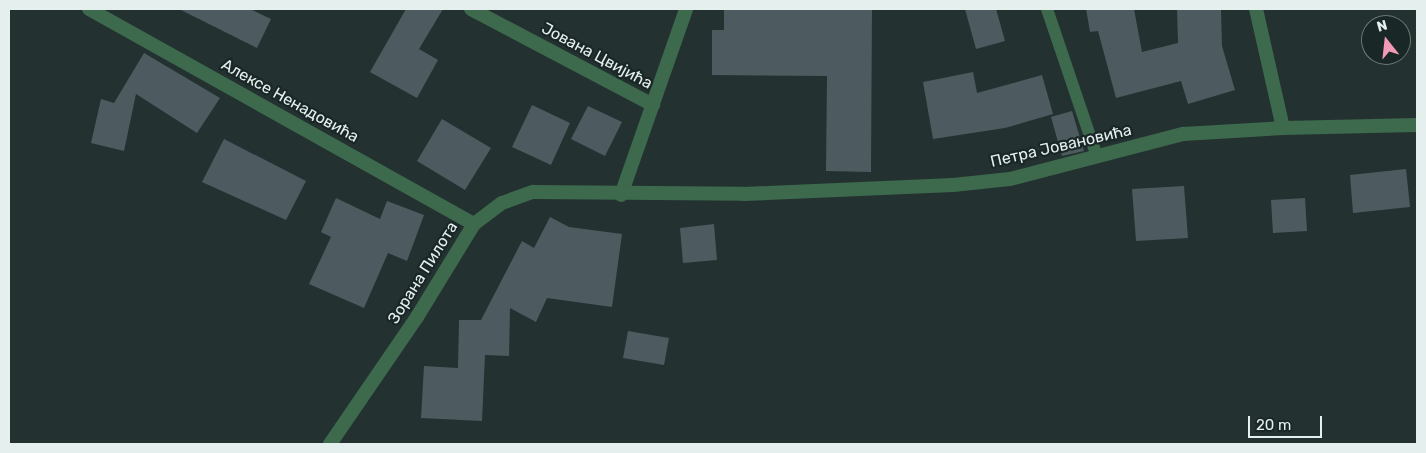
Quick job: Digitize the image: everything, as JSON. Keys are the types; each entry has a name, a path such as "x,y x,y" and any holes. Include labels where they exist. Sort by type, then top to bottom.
{"street":[{"name":"Алексе Ненадовића","path":"89,9 474,224"},
{"name":"Јована Цвијића","path":"471,9 653,105"},
{"path":"622,195 686,9"},
{"path":"1256,9 1283,128"},
{"name":"Петра Јовановића","path":"622,195 744,194 953,184 1010,179 1183,134 1283,128 1417,125"},
{"name":"Зорана Пилота","path":"330,444 417,318 474,224 502,203 533,192 622,195"}],"lane":[{"path":"1047,9 1097,157"}],"building":[{"path":"179,9 250,9 271,19 257,48"},
{"path":"406,9 443,9 419,49 438,60 417,98 370,72"},
{"path":"724,9 872,9 871,172 826,171 827,76 712,75 712,30 724,30"},
{"path":"965,9 996,9 1005,41 976,49"},
{"path":"1086,9 1134,9 1142,52 1178,43 1177,9 1221,9 1222,46 1235,90 1188,104 1181,81 1116,98 1098,31 1090,32"},
{"path":"144,53 220,98 197,133 136,94 124,151 91,143 101,99 114,103"},
{"path":"973,72 977,93 1042,75 1053,114 1005,128 933,139 923,82"},
{"path":"532,105 570,123 551,165 512,147"},
{"path":"588,106 622,122 605,156 571,139"},
{"path":"1072,111 1084,151 1062,156 1051,117"},
{"path":"442,119 491,148 465,190 417,161"},
{"path":"224,139 306,181 286,220 202,182"},
{"path":"1406,169 1410,207 1353,213 1350,175"},
{"path":"1184,186 1188,238 1136,241 1132,189"},
{"path":"336,198 380,219 387,201 424,215 407,261 388,253 364,308 309,284 331,237 321,232"},
{"path":"1305,198 1307,231 1273,233 1271,200"},
{"path":"550,217 569,227 622,234 612,307 547,298 536,322 510,308 509,356 485,355 482,421 421,418 424,366 458,368 459,320 481,320 522,241 534,248"},
{"path":"714,224 717,260 683,263 680,228"},
{"path":"628,331 669,338 664,365 623,358"}]}
